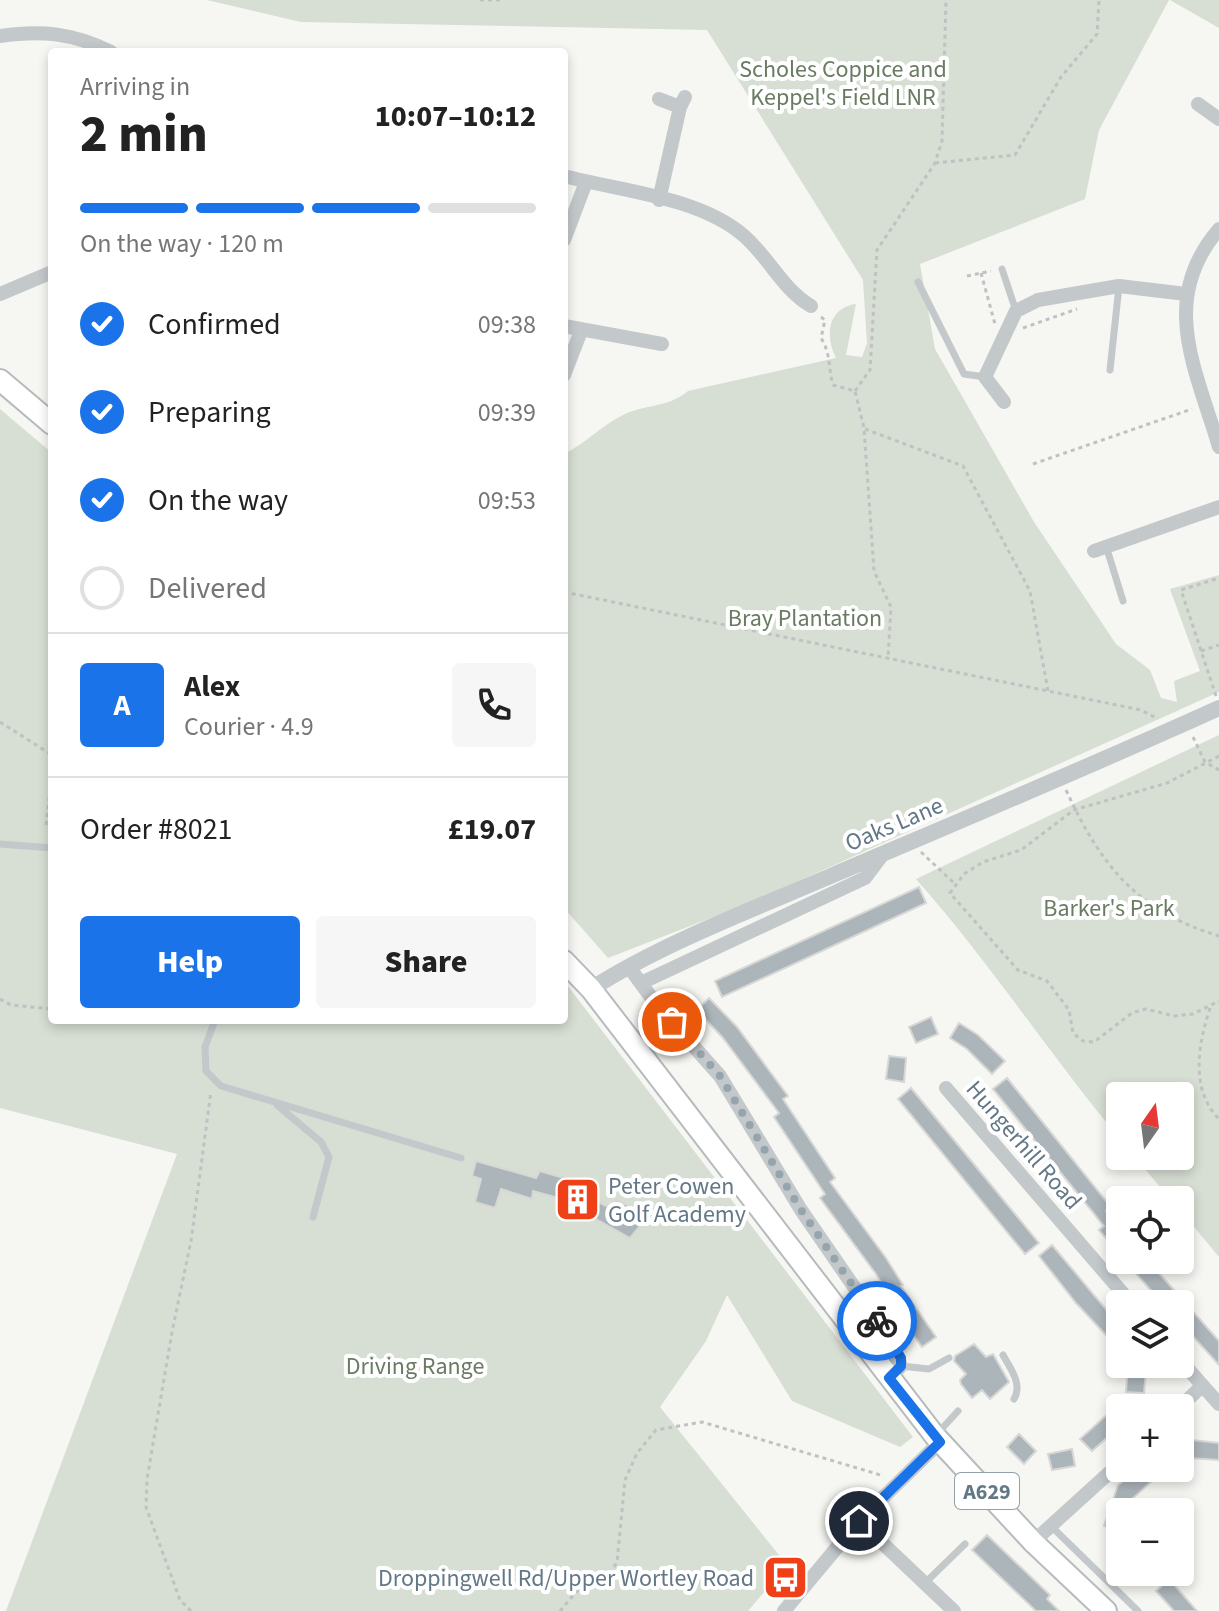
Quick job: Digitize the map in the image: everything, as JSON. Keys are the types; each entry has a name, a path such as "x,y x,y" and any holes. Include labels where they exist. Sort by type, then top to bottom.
{"main road":[{"path":"0,380 48,421"},
{"name":"A629","path":"568,965 591,989 895,1372 937,1439 1033,1542 1106,1611"}],"street":[{"path":"0,36 52,32 82,38 103,48"},
{"path":"659,99 682,102 659,200"},
{"path":"1198,104 1219,119"},
{"path":"568,177 693,207 720,219 745,237 788,289 811,306"},
{"path":"568,229 586,182"},
{"path":"1219,229 1200,256 1186,294 1186,333 1219,447"},
{"path":"0,294 48,274"},
{"path":"1004,402 985,377 1016,311 1038,300 1119,286 1186,294"},
{"path":"568,327 662,344"},
{"path":"568,365 581,331"},
{"path":"1100,548 1219,507"},
{"name":"Oaks Lane","path":"591,989 629,967 1061,779 1219,706"},
{"path":"641,983 865,878 883,854"},
{"path":"629,967 656,1004 720,1076 801,1210 892,1342 895,1372"},
{"name":"Hungerhill Road","path":"946,1088 1120,1290"},
{"path":"1194,1377 1219,1404"},
{"path":"1194,1394 1202,1386"},
{"path":"784,1611 859,1521 937,1439"},
{"path":"1033,1542 1106,1476"},
{"path":"859,1521 954,1611"}],"lane":[{"path":"1002,269 1016,311"},
{"path":"918,282 964,374 985,377"},
{"path":"1110,370 1119,286"},
{"path":"1100,548 1123,601"},
{"path":"0,844 48,848"},
{"path":"214,1024 205,1047 206,1071 221,1086 461,1158"},
{"path":"272,1101 321,1142 329,1157 313,1217"},
{"path":"1003,1355 1016,1380 1018,1392 1014,1399"},
{"path":"895,1372 929,1369 949,1358"},
{"path":"937,1439 958,1411"},
{"path":"1052,1527 1138,1611"},
{"path":"925,1583 965,1544"}],"path":[{"path":"480,0 501,0"},
{"path":"888,658 891,607 874,571 864,428 855,391 870,370 877,250 935,163 942,141 946,0"},
{"path":"935,163 1015,155 1061,77 1097,34 1099,0"},
{"path":"967,276 1002,269"},
{"path":"981,273 1004,340 1077,309"},
{"path":"811,306 814,313 825,320 821,338 830,354 828,367 833,385 855,391"},
{"path":"1033,464 1206,404"},
{"path":"864,428 963,466 1030,591 1048,691"},
{"path":"1219,578 1181,590 1219,706"},
{"path":"568,593 1141,710 1180,725 1205,762 1219,770"},
{"path":"1201,651 1219,645"},
{"path":"0,722 48,752"},
{"path":"1219,756 1167,783 1074,810 1032,844 983,862 964,874 950,893 1018,970 1047,981 1069,1010 1073,1033 1083,1041 1094,1042 1132,1013 1146,1009 1174,1016 1210,1008 1219,1001"},
{"path":"1061,779 1074,810 1125,883 1155,910 1219,936"},
{"path":"46,825 48,808"},
{"path":"912,842 956,885"},
{"path":"0,999 11,1005 48,1009"},
{"path":"1210,1008 1201,1035 1198,1072 1207,1108 1219,1119"},
{"path":"191,1611 180,1600 146,1507 172,1332 191,1241 212,1080"},
{"path":"560,1611 577,1591 607,1578 617,1562 625,1480 637,1453 656,1430 702,1422 899,1480"}],"green space":[{"name":"Bray Plantation","path":"207,0 1169,0 1099,130 1085,199 920,264 935,349 1034,522 1116,644 1150,670 1161,698 1177,702 1174,681 1200,671 1170,589 1219,575 1219,692 754,901 608,958 568,913 568,452 623,415 664,403 688,391 836,358 830,341 831,325 839,311 856,304 846,355 862,357 867,343 863,280 707,30 301,22"},
{"path":"1170,0 1219,0 1219,28"},
{"name":"Driving Range","path":"0,409 48,450 48,1024 568,1024 568,986 913,1437 900,1447 792,1401 727,1295 706,1341 660,1407 787,1565 748,1611 6,1611 177,1154 0,1108"},
{"name":"Barker's Park","path":"1219,735 1219,1257 1194,1227 1194,1186 1159,1186 1146,1170 1194,1170 1194,1082 1106,1082 1106,1122 969,942 916,879"}],"building":[{"path":"919,887 926,903 722,997 715,981"},
{"path":"709,998 737,1027 788,1096 783,1099 835,1178 830,1182 886,1258 936,1337 922,1347 890,1301 876,1274 820,1198 825,1194 774,1117 779,1113 723,1038 697,1010"},
{"path":"931,1017 938,1034 916,1043 909,1027"},
{"path":"959,1023 978,1035 1005,1061 992,1074 967,1049 950,1038"},
{"path":"889,1056 906,1058 904,1082 886,1079"},
{"path":"1007,1078 1106,1201 1106,1238 1099,1230 1104,1226 993,1089"},
{"path":"911,1088 1039,1243 1025,1254 898,1099"},
{"name":"Peter Cowen Golf Academy","path":"476,1161 536,1178 540,1171 567,1179 564,1185 612,1209 616,1200 629,1206 624,1216 640,1226 630,1238 558,1198 533,1191 532,1199 501,1189 495,1208 475,1202 481,1179 472,1176"},
{"path":"1052,1245 1106,1309 1106,1335 1076,1303 1039,1256"},
{"path":"1136,1274 1160,1274 1174,1290 1151,1290"},
{"path":"1194,1313 1219,1341 1219,1365 1194,1337"},
{"path":"974,1344 986,1357 993,1354 1009,1382 990,1399 982,1390 972,1398 960,1380 966,1374 954,1361 955,1356"},
{"path":"1127,1378 1145,1378 1144,1393 1126,1392"},
{"path":"1106,1416 1106,1438 1092,1451 1080,1439"},
{"path":"1019,1434 1036,1451 1024,1464 1007,1447"},
{"path":"1194,1440 1219,1443 1219,1460 1194,1458"},
{"path":"1072,1449 1075,1466 1052,1470 1048,1454"},
{"path":"1122,1482 1151,1482 1133,1498 1114,1498"},
{"path":"987,1535 1050,1595 1047,1599 1059,1611 1036,1611 972,1550"},
{"path":"1161,1586 1175,1586 1197,1611 1174,1611 1156,1591"}],"way so far":[{"path":"672,1022 720,1076 801,1210 877,1321"}],"place":[{"name":"Peter Cowen Golf Academy","path":"577,1200"},
{"name":"Droppingwell Rd/Upper Wortley Road","path":"785,1578"}],"route":[{"path":"859,1521 940,1442 889,1378 901,1366 901,1358 877,1321"}],"park label":[{"name":"Scholes Coppice and Keppel's Field LNR","path":"843,83"}]}
